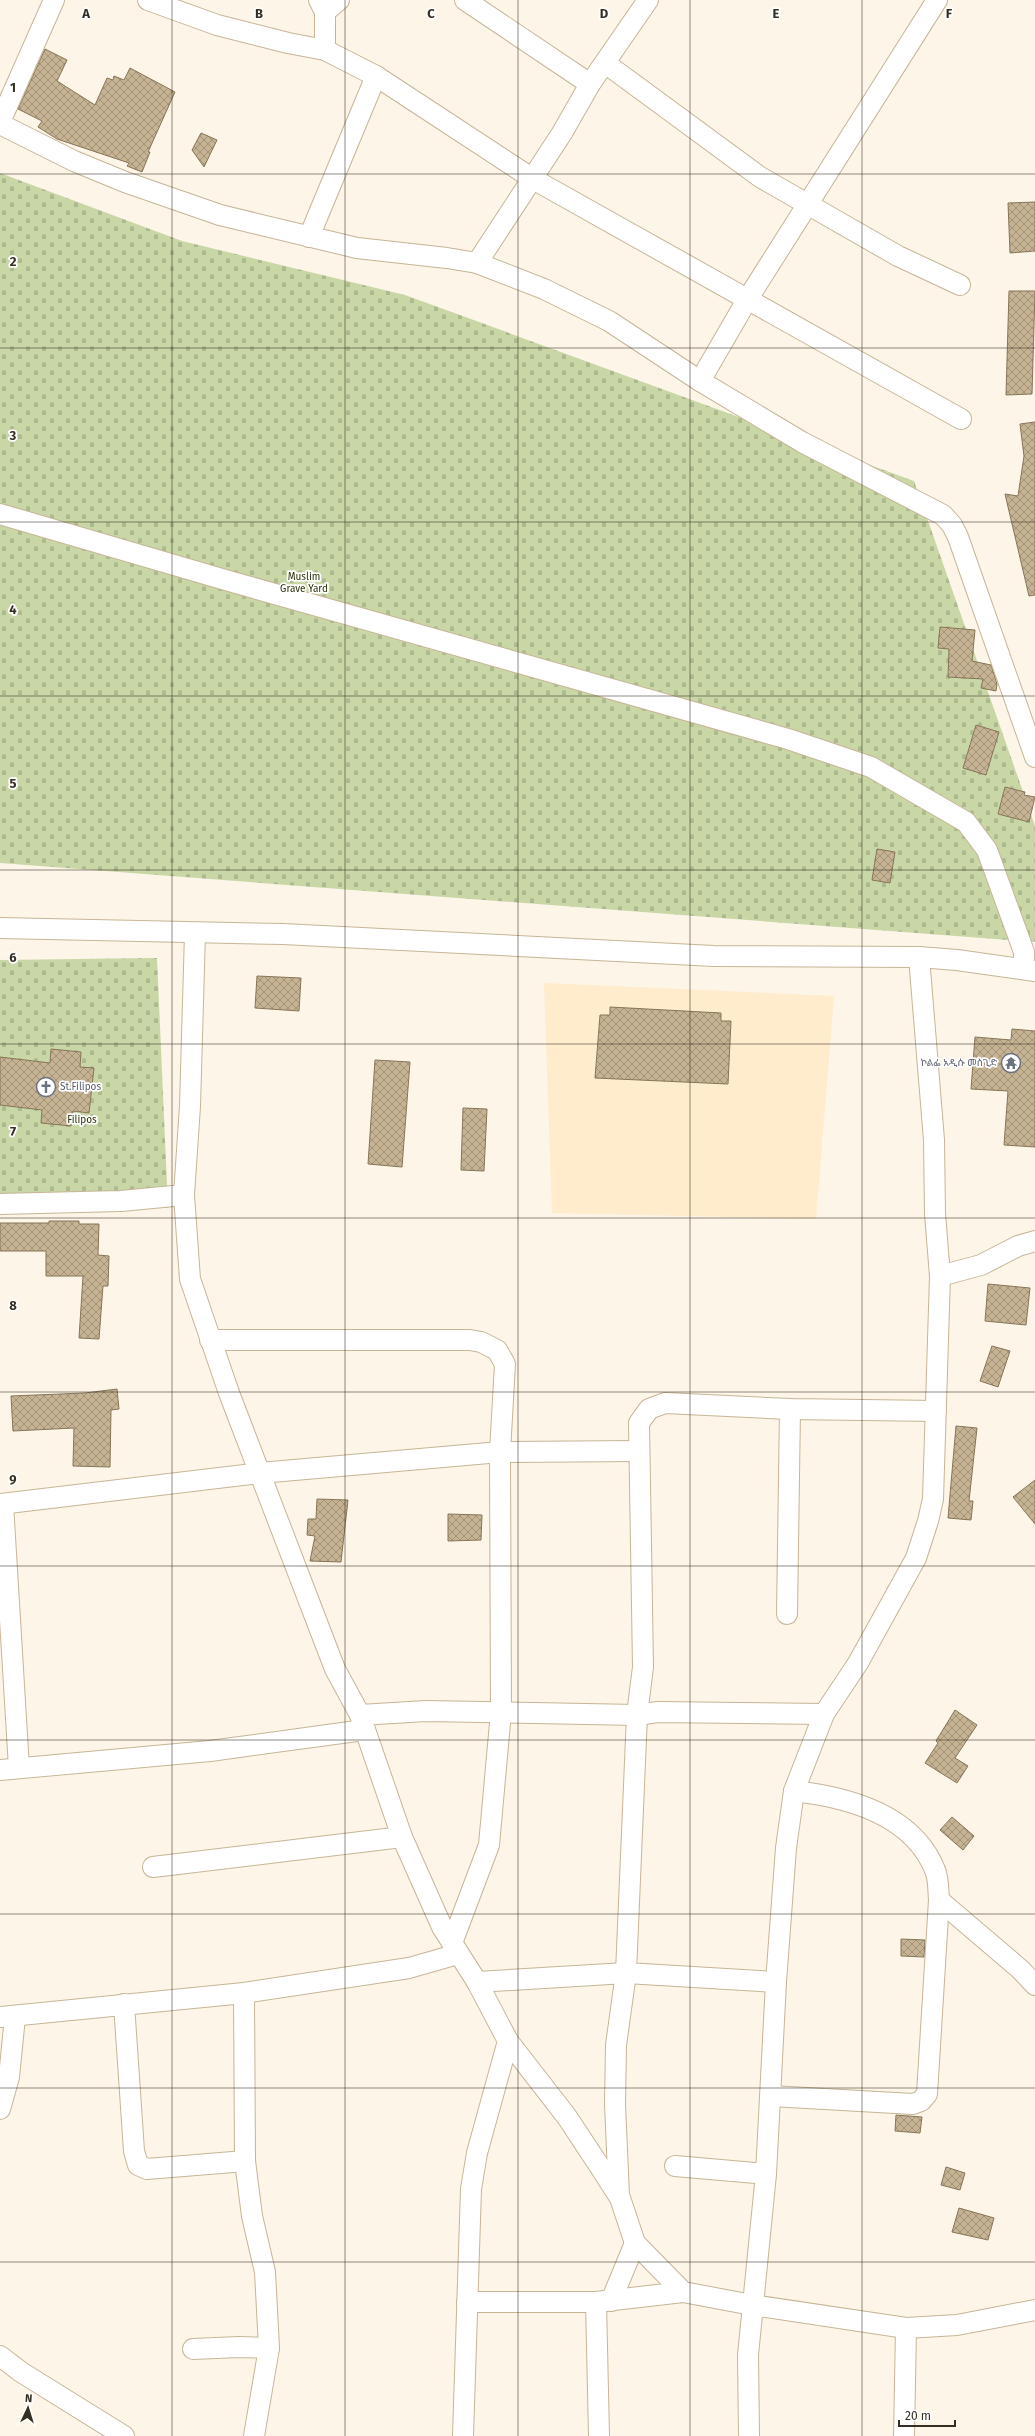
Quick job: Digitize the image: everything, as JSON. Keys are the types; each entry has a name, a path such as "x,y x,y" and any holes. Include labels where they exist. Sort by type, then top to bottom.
{"street":[{"path":"54,0 0,123 74,161 125,182 220,215 357,248 447,258 477,263 544,289 586,309 651,347 700,380 802,442 943,515 952,525 958,536 997,655 1035,757"},
{"path":"148,0 217,25 288,44 325,50 376,76 533,179 747,300 961,418"},
{"path":"465,0 590,84"},
{"path":"477,263 533,179 590,84 648,0"},
{"path":"700,380 747,300 937,0"},
{"path":"325,50 328,4"},
{"path":"605,63 720,150 760,177 898,256 960,285"},
{"path":"309,237 376,76"},
{"path":"0,514 222,579 788,739 870,767 966,822 987,850 1030,970 919,958 714,956 283,934 0,928"},
{"path":"195,933 190,1106 184,1195 190,1279 210,1340 335,1669 362,1722 402,1837 442,1927 477,1982 508,2041 567,2117 620,2198 635,2243 683,2292"},
{"path":"749,2436 748,2355 766,2174 772,2096 776,1982 786,1848 794,1791 824,1714 858,1663 916,1558 933,1499 940,1276 935,1214 934,1133 919,958"},
{"path":"0,1204 121,1201 184,1195"},
{"path":"940,1276 981,1265 1018,1246 1035,1241"},
{"path":"0,2109 9,2077 7,2017 244,1993 409,1968 455,1949 489,1845 500,1712 500,1452 505,1364 497,1350 490,1345 470,1340 210,1340"},
{"path":"620,2198 615,2104 616,2045 626,1973 637,1715 643,1667 638,1451 640,1423 649,1409 656,1405 665,1403 790,1409 936,1411"},
{"path":"787,1614 790,1409"},
{"path":"638,1451 500,1452 260,1473 1,1504 10,1769 210,1751 426,1711 637,1715 658,1712 824,1714"},
{"path":"772,2096 913,2104 920,2101 927,2094 939,1900 936,1871 922,1845 896,1823 868,1808 847,1800 821,1794 794,1791"},
{"path":"153,1867 402,1837"},
{"path":"939,1900 1022,1970 1035,1985"},
{"path":"477,1982 626,1973 776,1982"},
{"path":"244,1993 245,2161 252,2216 265,2272 269,2348 254,2436"},
{"path":"124,2004 134,2151 138,2165 146,2169 245,2161"},
{"path":"463,2436 471,2189 477,2153 508,2041"},
{"path":"675,2166 766,2174"},
{"path":"599,2436 604,2302 635,2243"},
{"path":"467,2302 604,2302 683,2292 752,2305 906,2328 957,2325 1035,2310"},
{"path":"904,2436 906,2328"},
{"path":"193,2349 239,2347 269,2348"},
{"path":"0,2356 27,2376 124,2436"}],"shaded area":[{"path":"544,983 834,996 816,1219 552,1213"}],"green space":[{"name":"Muslim Grave Yard","path":"0,173 182,241 405,295 914,481 1035,826 1035,942 0,863"},
{"name":"Filipos","path":"157,958 168,1208 0,1203 0,960"}],"building":[{"path":"45,49 67,60 57,81 95,105 107,78 113,80 114,76 124,80 130,68 175,92 148,152 150,152 142,172 127,166 129,163 57,139 38,127 42,121 18,109"},
{"path":"201,133 217,140 204,167 192,150"},
{"path":"1035,202 1035,251 1010,253 1008,203"},
{"path":"1009,291 1035,291 1032,394 1006,395"},
{"path":"1035,422 1035,595 1029,596 1005,494 1018,496 1024,456 1020,424"},
{"path":"940,627 975,630 972,661 991,665 997,684 996,691 981,688 983,679 948,677 949,649 938,648"},
{"path":"976,725 999,732 986,775 963,768"},
{"path":"1005,787 1025,792 1024,795 1035,797 1029,822 998,814"},
{"path":"877,849 895,852 890,883 872,880"},
{"path":"257,976 301,978 299,1011 255,1008"},
{"path":"610,1007 721,1013 721,1021 731,1021 728,1084 595,1078 600,1015 610,1015"},
{"path":"1012,1029 1035,1031 1035,1147 1004,1145 1008,1091 971,1089 975,1037 1011,1040"},
{"name":"St.Filipos","path":"51,1049 81,1052 80,1067 94,1068 89,1113 73,1111 71,1126 41,1123 42,1110 0,1105 0,1057 50,1063"},
{"path":"375,1060 410,1062 402,1167 368,1164"},
{"path":"463,1108 487,1109 484,1171 461,1170"},
{"path":"49,1221 79,1221 79,1224 99,1224 98,1255 109,1256 108,1286 103,1286 99,1339 79,1338 83,1276 46,1276 46,1251 0,1251 0,1223 49,1223"},
{"path":"988,1284 1030,1288 1026,1325 985,1321"},
{"path":"992,1346 1010,1351 998,1387 980,1381"},
{"path":"117,1389 119,1409 111,1410 110,1467 73,1466 74,1428 13,1431 11,1396 85,1393"},
{"path":"956,1426 977,1428 969,1501 973,1501 971,1520 948,1518"},
{"path":"1035,1480 1035,1524 1013,1497"},
{"path":"317,1499 348,1500 341,1562 310,1561 315,1536 307,1535 308,1519 316,1519"},
{"path":"448,1514 482,1515 481,1540 448,1541"},
{"path":"955,1710 977,1725 955,1758 968,1766 957,1783 925,1763 938,1743 936,1741"},
{"path":"952,1817 974,1836 963,1850 940,1830"},
{"path":"901,1939 925,1940 924,1957 901,1956"},
{"path":"896,2115 922,2117 920,2133 895,2131"},
{"path":"946,2167 965,2173 960,2190 941,2185"},
{"path":"959,2208 994,2218 988,2240 952,2232"}],"place":[{"name":"ኮልፌ አዲሱ መስጊድ","path":"1011,1063"},
{"name":"St.Filipos","path":"46,1087"}]}
